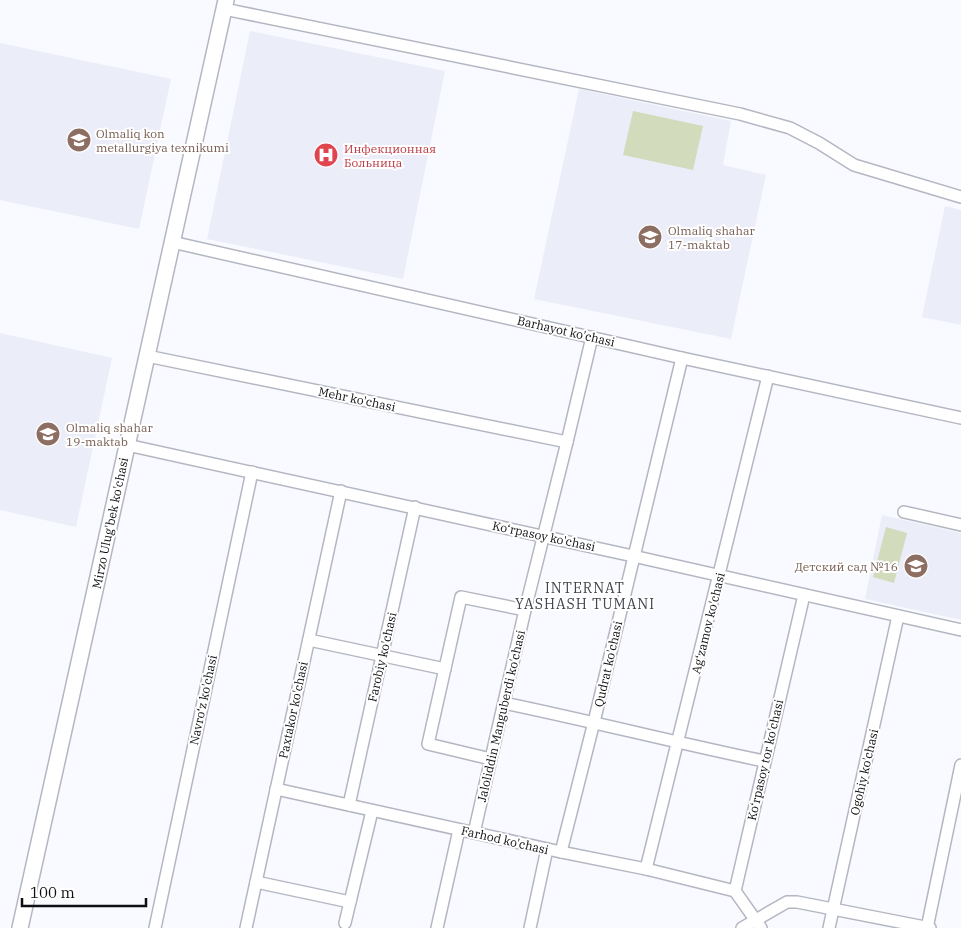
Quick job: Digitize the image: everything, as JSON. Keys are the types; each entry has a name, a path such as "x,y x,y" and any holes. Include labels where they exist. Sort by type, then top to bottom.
{"main road":[{"name":"Mirzo Ulug'bek ko'chasi","path":"20,928 225,4"}],"street":[{"path":"225,4 740,114 790,128 819,143 854,165 961,197"},
{"name":"Barhayot ko'chasi","path":"172,242 682,358 961,418"},
{"name":"Jaloliddin Manguberdi ko'chasi","path":"474,833 524,610 544,536 592,337"},
{"name":"Mehr ko'chasi","path":"146,356 567,442"},
{"name":"Qudrat ko'chasi","path":"561,852 682,358"},
{"name":"Ag‘zamov ko'chasi","path":"646,869 679,743 768,376"},
{"name":"Ko‘rpasoy ko'chasi","path":"127,445 961,630"},
{"name":"Navro‘z ko'chasi","path":"155,928 252,472"},
{"name":"Paxtakor ko'chasi","path":"246,928 341,492"},
{"name":"Farobiy ko'chasi","path":"349,806 415,508"},
{"path":"904,512 961,525"},
{"name":"Ko‘rpasoy tor ko'chasi","path":"735,891 804,595"},
{"path":"491,759 428,744 461,597 524,610"},
{"name":"Ogohiy ko'chasi","path":"829,928 898,616"},
{"path":"309,640 445,669"},
{"path":"504,703 764,761"},
{"path":"742,928 758,924 787,902 797,902 928,928 961,765"},
{"name":"Farhod ko'chasi","path":"276,789 646,869 735,891"},
{"path":"345,923 372,810"},
{"path":"437,928 459,830"},
{"path":"530,928 547,849"},
{"path":"256,882 350,902"},
{"path":"735,891 758,924"}],"shaded area":[{"name":"Инфекционная Больница","path":"250,31 445,71 403,279 207,239"},
{"name":"Olmaliq kon metallurgiya texnikumi","path":"0,43 171,79 139,229 0,200"},
{"name":"Olmaliq shahar 17-maktab","path":"579,89 731,121 723,165 766,175 731,339 534,299"},
{"path":"945,206 961,210 961,325 922,317"},
{"name":"Olmaliq shahar 19-maktab","path":"0,333 112,358 76,527 0,510"},
{"name":"Детский сад №16","path":"882,515 961,533 961,620 865,599"}],"green space":[{"path":"633,111 703,126 693,170 623,155"},
{"path":"886,527 907,533 894,583 873,577"}],"place":[{"name":"Olmaliq kon metallurgiya texnikumi","path":"79,140"},
{"name":"Инфекционная Больница","path":"326,155"},
{"name":"Olmaliq shahar 17-maktab","path":"650,237"},
{"name":"Olmaliq shahar 19-maktab","path":"48,434"},
{"name":"Детский сад №16","path":"916,566"}],"district":[{"name":"INTERNAT YASHASH TUMANI","path":"585,596"}]}
